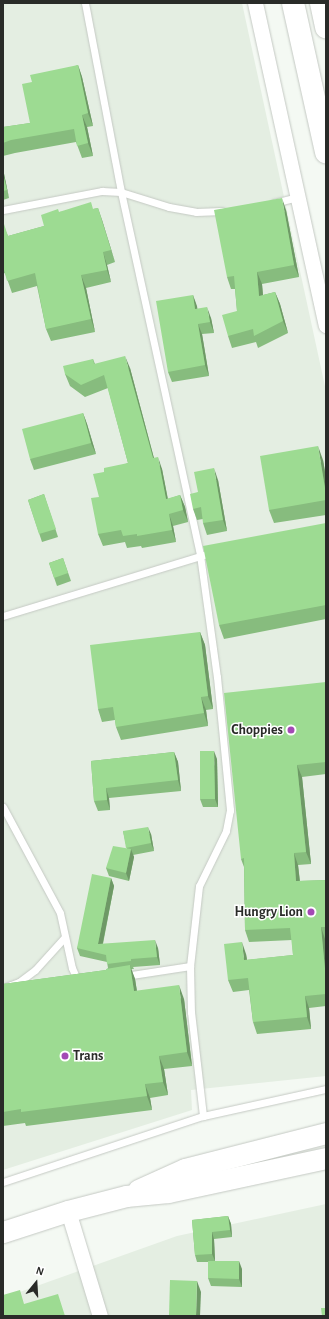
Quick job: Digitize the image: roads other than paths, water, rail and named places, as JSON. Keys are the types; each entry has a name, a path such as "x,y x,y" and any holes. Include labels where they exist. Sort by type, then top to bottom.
{"main road":[{"path":"293,3 326,152"},
{"path":"320,3 326,28"},
{"path":"126,1196 185,1169 326,1132"},
{"path":"3,1232 68,1211 126,1196 168,1192 326,1158"}],"street":[{"path":"255,3 326,325"},
{"path":"68,1211 100,1316"}],"lane":[{"path":"85,3 121,192 200,555 217,677 230,810 226,831 199,886 190,966 191,1012 203,1116"},
{"path":"3,210 102,192 121,192 169,207 189,211 227,210"},
{"path":"264,205 298,197"},
{"path":"3,616 200,555 208,554"},
{"path":"3,807 60,913 64,938 76,976 87,980"},
{"path":"3,988 19,982 35,970 64,938"},
{"path":"114,977 190,966"},
{"path":"3,1182 203,1116 326,1089"}],"place":[{"name":"Choppies","path":"291,730"},
{"name":"Hungry Lion","path":"311,912"},
{"name":"Trans","path":"65,1056"}]}
